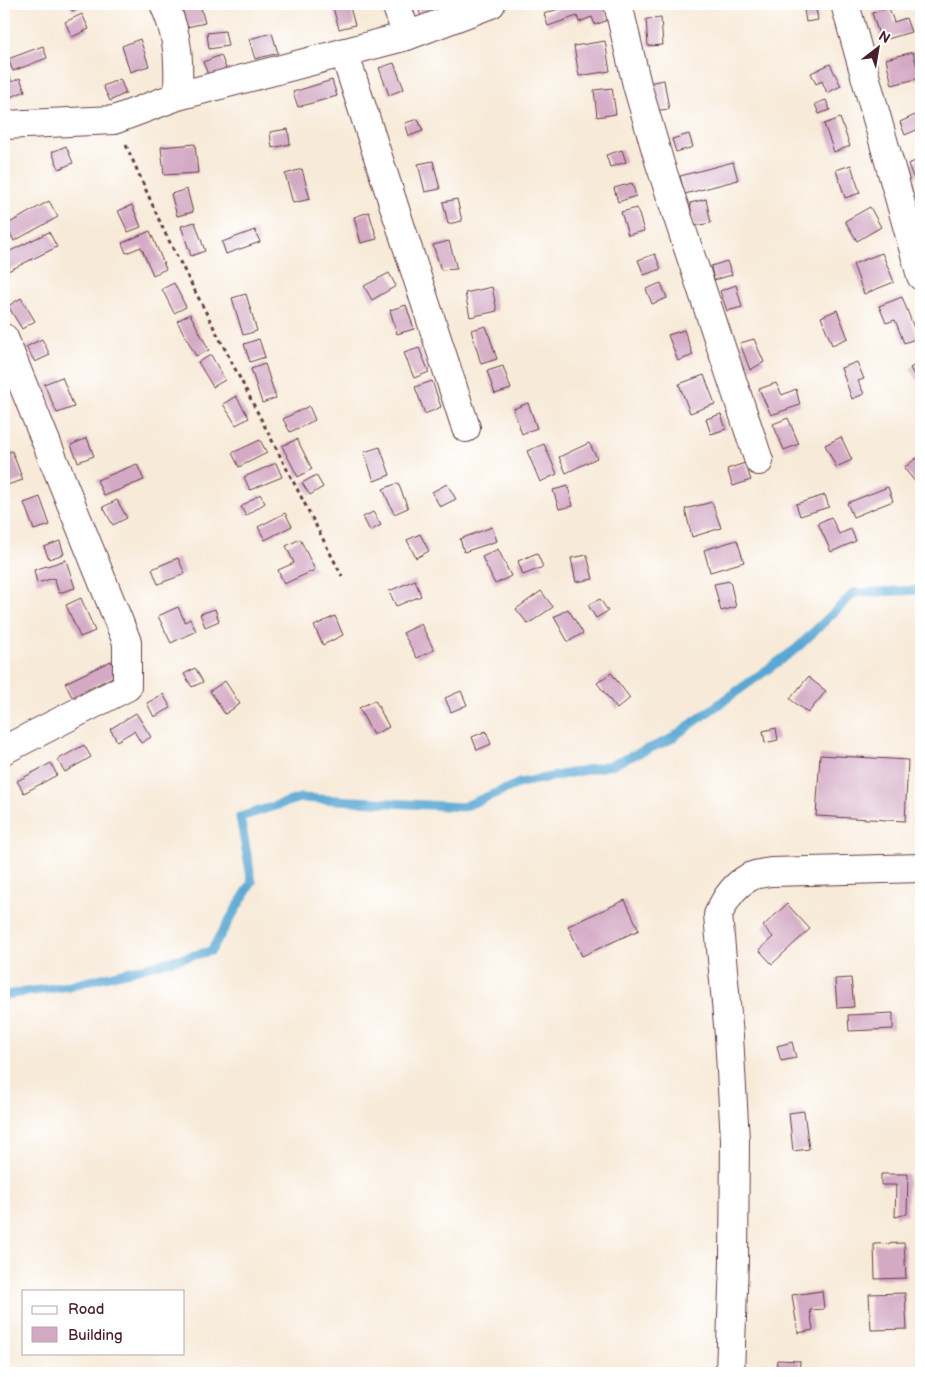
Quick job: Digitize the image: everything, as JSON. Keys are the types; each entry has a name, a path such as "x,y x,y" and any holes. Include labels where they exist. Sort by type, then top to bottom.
{"street":[{"path":"164,4 179,55 178,96"},
{"path":"396,4 407,36"},
{"path":"4,125 114,120 178,96 407,36 491,4"},
{"path":"618,4 637,85 660,164 759,462"},
{"path":"845,4 921,276"},
{"path":"344,52 466,428"},
{"path":"4,338 127,642 127,687 4,750"},
{"path":"730,1373 734,1261 735,1140 729,1036 718,916 723,903 735,888 749,877 757,875 772,872 921,868"}],"path":[{"path":"114,120 164,231 342,576"}],"building":[{"path":"69,4 91,4 72,11"},
{"path":"181,4 200,4 205,23 187,27"},
{"path":"332,4 349,4 355,25 339,29"},
{"path":"417,4 435,4 438,15 422,20"},
{"path":"572,4 603,4 608,20 595,25 592,17 579,22 577,16 548,26 544,14"},
{"path":"816,8 818,20 806,22 804,10"},
{"path":"889,8 894,22 906,18 911,32 881,41 872,13"},
{"path":"82,14 89,29 72,37 65,22"},
{"path":"661,18 663,45 648,46 646,19"},
{"path":"225,31 228,46 209,49 207,33"},
{"path":"272,33 278,53 255,59 249,39"},
{"path":"140,39 149,66 130,72 122,46"},
{"path":"605,41 610,71 579,76 574,46"},
{"path":"43,46 47,58 13,71 8,59"},
{"path":"913,52 920,78 892,85 886,59"},
{"path":"221,55 227,71 209,77 203,62"},
{"path":"394,63 404,89 389,95 379,68"},
{"path":"830,64 841,86 827,93 822,81 816,84 811,73"},
{"path":"4,65 12,82 20,78 25,91 4,100"},
{"path":"120,79 126,93 110,101 103,86"},
{"path":"332,80 337,96 298,107 293,92"},
{"path":"664,80 669,109 652,111 648,83"},
{"path":"612,88 616,114 597,117 594,90"},
{"path":"826,100 830,110 819,114 815,104"},
{"path":"915,115 921,128 905,135 900,122"},
{"path":"840,118 850,146 834,152 824,124"},
{"path":"418,119 423,131 409,136 405,123"},
{"path":"288,129 290,144 272,148 270,132"},
{"path":"689,134 693,147 676,152 672,139"},
{"path":"195,144 198,173 164,175 161,147"},
{"path":"66,146 73,163 59,169 52,152"},
{"path":"622,150 626,162 610,167 606,155"},
{"path":"921,159 921,174 913,177 908,164"},
{"path":"433,161 440,189 425,192 418,164"},
{"path":"733,162 738,180 685,194 680,176"},
{"path":"851,165 860,193 845,198 836,170"},
{"path":"302,169 310,199 293,203 285,174"},
{"path":"632,183 636,196 618,202 614,188"},
{"path":"187,189 193,212 177,216 171,194"},
{"path":"457,199 462,221 448,224 443,202"},
{"path":"706,199 711,223 694,226 690,203"},
{"path":"49,201 58,217 14,241 6,225"},
{"path":"132,205 141,227 128,232 118,211"},
{"path":"870,207 881,227 857,241 845,221"},
{"path":"637,208 644,231 628,235 621,212"},
{"path":"369,212 377,239 361,243 354,217"},
{"path":"195,222 205,251 191,256 181,226"},
{"path":"255,230 260,242 226,254 222,242"},
{"path":"150,231 166,269 153,275 141,247 126,253 122,243"},
{"path":"49,232 57,247 4,273 4,254"},
{"path":"449,241 457,269 441,270 433,245"},
{"path":"882,253 894,282 864,294 853,264"},
{"path":"655,254 661,269 644,275 638,260"},
{"path":"727,261 732,275 714,280 711,266"},
{"path":"389,273 396,286 372,300 364,286"},
{"path":"174,283 186,307 174,313 162,289"},
{"path":"661,283 667,298 652,304 646,289"},
{"path":"736,285 742,307 727,311 720,291"},
{"path":"492,287 497,311 470,317 465,293"},
{"path":"246,294 257,331 243,335 232,298"},
{"path":"902,297 918,338 904,343 895,320 886,323 879,306"},
{"path":"21,298 35,321 22,329 8,306"},
{"path":"406,305 414,329 397,334 390,310"},
{"path":"837,310 848,338 832,345 821,317"},
{"path":"190,314 209,350 196,356 177,321"},
{"path":"486,326 497,359 481,364 471,330"},
{"path":"684,330 693,355 678,361 668,335"},
{"path":"42,339 50,355 35,362 26,347"},
{"path":"259,339 265,357 250,362 244,344"},
{"path":"754,339 764,362 750,370 740,343"},
{"path":"419,348 429,372 414,378 404,353"},
{"path":"211,355 225,380 213,387 198,362"},
{"path":"857,362 864,379 858,381 864,394 852,399 841,368"},
{"path":"921,362 921,380 918,382 910,368"},
{"path":"265,364 276,398 262,403 251,369"},
{"path":"503,366 511,389 495,394 487,371"},
{"path":"704,375 715,404 690,413 679,384"},
{"path":"62,377 74,407 57,413 44,384"},
{"path":"432,381 441,407 425,414 415,387"},
{"path":"776,383 782,395 796,389 800,405 771,415 759,389"},
{"path":"236,396 249,418 236,425 223,404"},
{"path":"528,403 537,428 522,434 513,409"},
{"path":"309,406 315,420 290,432 283,419"},
{"path":"721,414 726,429 711,434 706,419"},
{"path":"788,418 799,444 784,450 773,424"},
{"path":"841,437 852,460 836,467 825,445"},
{"path":"87,438 94,456 78,462 71,445"},
{"path":"297,439 312,469 298,477 282,446"},
{"path":"260,440 267,453 239,467 232,453"},
{"path":"589,443 597,458 566,473 559,457"},
{"path":"544,444 557,474 540,482 527,451"},
{"path":"380,447 390,475 374,481 364,452"},
{"path":"12,451 23,480 7,485 4,477 4,454"},
{"path":"916,458 921,465 921,489 904,468"},
{"path":"276,463 282,477 250,490 244,477"},
{"path":"745,463 751,480 733,486 727,469"},
{"path":"137,464 144,480 104,496 97,480"},
{"path":"316,475 323,487 310,495 302,483"},
{"path":"398,483 408,508 394,514 383,489"},
{"path":"447,484 456,499 440,507 432,492"},
{"path":"568,486 573,506 559,509 553,490"},
{"path":"888,487 893,501 853,517 847,503"},
{"path":"260,494 265,503 246,516 241,507"},
{"path":"825,495 829,507 800,516 796,504"},
{"path":"40,497 50,525 34,530 24,503"},
{"path":"117,500 127,518 113,525 103,507"},
{"path":"712,502 721,528 692,537 685,509"},
{"path":"373,512 381,525 370,531 363,517"},
{"path":"285,513 292,526 265,540 258,527"},
{"path":"831,517 839,534 851,529 856,541 831,552 818,523"},
{"path":"492,527 497,541 464,552 460,539"},
{"path":"420,534 429,551 416,558 407,540"},
{"path":"300,539 315,570 284,584 278,570 294,563 286,546"},
{"path":"737,540 744,562 710,572 704,550"},
{"path":"60,541 64,554 49,559 44,547"},
{"path":"498,549 511,576 495,584 482,557"},
{"path":"537,553 543,567 523,575 518,561"},
{"path":"587,555 593,579 576,582 571,558"},
{"path":"178,558 185,574 158,584 152,569"},
{"path":"66,560 75,588 59,593 54,578 37,583 34,570"},
{"path":"415,580 421,596 396,606 389,591"},
{"path":"730,581 736,607 721,611 714,584"},
{"path":"541,591 553,607 528,624 516,609"},
{"path":"81,598 95,631 80,637 66,605"},
{"path":"600,599 608,611 596,618 588,605"},
{"path":"178,607 185,622 190,619 196,631 171,643 158,616"},
{"path":"215,609 219,621 205,627 200,614"},
{"path":"568,609 583,633 568,642 554,617"},
{"path":"335,616 343,635 323,645 314,626"},
{"path":"421,624 434,650 417,658 403,633"},
{"path":"111,661 117,675 72,697 65,683"},
{"path":"195,668 203,682 192,687 184,674"},
{"path":"611,673 630,698 617,709 597,683"},
{"path":"808,677 826,691 808,713 790,699"},
{"path":"225,681 240,704 225,714 210,691"},
{"path":"461,691 467,705 451,712 445,698"},
{"path":"163,694 171,708 154,717 147,703"},
{"path":"375,700 389,727 373,735 359,708"},
{"path":"136,713 151,737 141,743 134,731 117,741 110,729"},
{"path":"776,728 778,740 765,743 763,731"},
{"path":"486,731 491,744 477,750 472,737"},
{"path":"84,745 91,757 65,772 57,760"},
{"path":"820,755 908,760 905,821 816,816"},
{"path":"51,763 57,775 24,793 17,781"},
{"path":"625,900 639,930 582,956 568,926"},
{"path":"787,904 810,929 772,964 759,950 773,937 763,926"},
{"path":"851,978 854,1007 837,1008 835,979"},
{"path":"893,1013 893,1029 849,1031 848,1015"},
{"path":"792,1042 796,1058 781,1061 777,1046"},
{"path":"804,1111 809,1149 793,1151 789,1113"},
{"path":"881,1174 908,1174 907,1214 895,1217 896,1185 881,1185"},
{"path":"904,1243 906,1278 875,1279 874,1244"},
{"path":"822,1291 824,1309 810,1310 813,1330 798,1333 792,1295"},
{"path":"905,1293 907,1329 871,1330 869,1294"},
{"path":"777,1360 800,1361 799,1373 776,1373"}],"waterway":[{"path":"4,995 69,986 211,951 252,882 240,817 300,798 463,807 520,783 611,765 669,740 796,649 854,593 921,590"}]}
